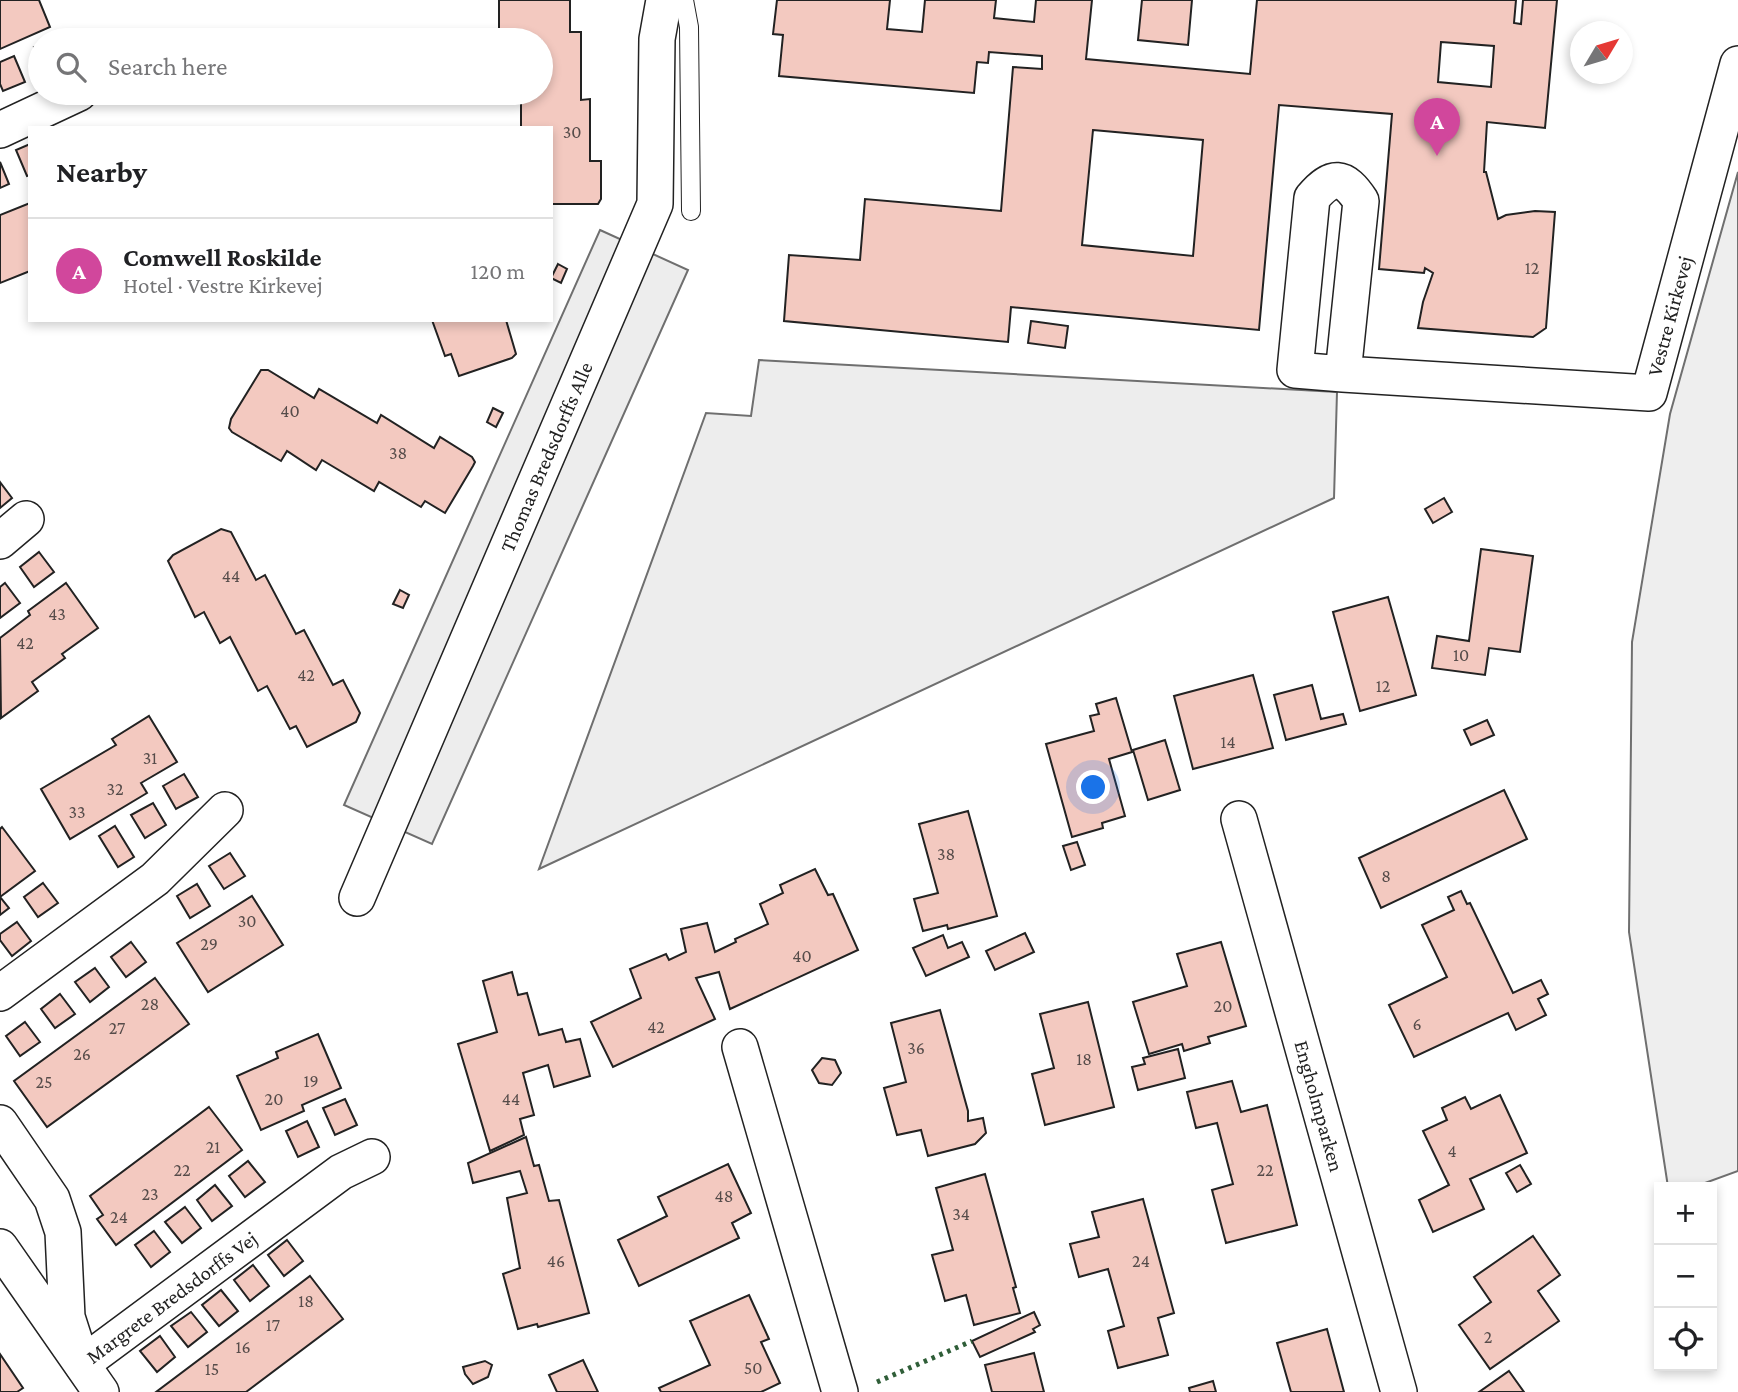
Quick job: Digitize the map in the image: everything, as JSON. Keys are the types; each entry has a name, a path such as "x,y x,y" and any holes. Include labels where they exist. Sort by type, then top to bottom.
{"street":[{"name":"Thomas Bredsdorffs Alle","path":"357,898 655,205 657,39 664,0"},
{"name":"Vestre Kirkevej","path":"1343,374 1361,201 1352,186 1336,180 1324,184 1312,198 1296,370 1343,374 1649,393 1738,64"},
{"path":"0,130 53,105"},
{"path":"0,541 26,519"},
{"path":"0,993 155,879 225,810"},
{"name":"Engholmparken","path":"1239,819 1399,1392"},
{"path":"740,1047 840,1392"},
{"name":"Margrete Bredsdorffs Vej","path":"0,1124 52,1199 62,1232 67,1317 91,1378 341,1172 372,1157"},
{"path":"0,1247 91,1378"}],"lane":[{"path":"684,0 689,27 691,211"}],"shaded area":[{"path":"1738,172 1738,1171 1708,1182 1667,1182 1629,932 1632,642 1670,414"},
{"path":"600,230 688,270 432,844 344,805"},
{"path":"759,360 1337,392 1334,498 539,869 706,413 751,416"}],"building":[{"path":"0,0 39,0 50,27 28,28 28,37 0,49"},
{"path":"499,0 570,0 570,32 581,32 581,100 590,99 590,161 601,161 601,199 598,204 553,204 553,126 521,126 521,105 553,105 553,28 499,28"},
{"path":"777,0 890,0 887,29 922,32 925,0 996,0 994,18 1034,22 1036,0 1092,0 1086,59 1250,74 1257,0 1516,0 1514,23 1521,24 1523,0 1557,0 1545,128 1487,122 1484,172 1498,219 1506,215 1535,211 1555,212 1546,328 1533,337 1418,328 1433,273 1425,268 1424,273 1379,269 1392,114 1279,105 1259,330 1011,307 1008,342 784,321 789,255 860,260 865,199 1001,211 1013,67 1042,69 1042,56 989,52 988,63 977,62 974,93 779,76 783,35 773,34","holes":["1441,42 1494,46 1491,87 1438,82","1093,130 1203,140 1193,256 1082,245"]},
{"path":"1142,0 1192,0 1188,45 1138,40"},
{"path":"14,56 25,82 3,91 0,84 0,62"},
{"path":"28,145 28,176 27,176 16,150"},
{"path":"0,162 9,184 0,188"},
{"path":"28,204 28,272 0,283 0,215"},
{"path":"558,264 567,269 561,283 553,279"},
{"path":"1031,321 1068,326 1065,348 1028,343"},
{"path":"433,322 507,322 516,354 512,358 459,376 451,354 445,356"},
{"path":"261,370 268,370 314,398 319,389 377,423 381,415 434,448 440,437 472,457 475,462 445,513 425,501 421,507 379,482 374,491 322,460 316,470 287,451 281,461 232,432 229,428 231,419"},
{"path":"493,408 503,413 496,427 487,422"},
{"path":"0,482 12,498 0,508"},
{"path":"1444,498 1452,512 1433,523 1425,509"},
{"path":"221,529 231,532 256,580 265,575 296,634 304,630 333,685 343,680 360,713 356,722 307,747 296,726 290,729 267,686 258,691 230,637 220,643 204,612 195,617 168,561 173,555"},
{"path":"1481,549 1533,556 1520,652 1489,648 1485,675 1432,668 1437,636 1469,641"},
{"path":"39,552 54,572 34,587 20,567"},
{"path":"5,583 20,603 0,618 0,587"},
{"path":"66,583 98,628 62,654 65,658 32,682 38,691 1,718 0,638 30,615 28,611"},
{"path":"400,590 409,595 403,608 393,604"},
{"path":"1388,597 1416,695 1360,711 1333,612"},
{"path":"1253,675 1273,748 1193,769 1174,696"},
{"path":"1312,685 1321,719 1343,714 1346,724 1286,740 1274,695"},
{"path":"1116,698 1132,752 1109,759 1125,816 1102,823 1103,828 1072,837 1046,744 1094,731 1090,716 1099,714 1096,704"},
{"path":"149,716 177,762 141,783 147,793 70,839 41,789 116,745 112,739"},
{"path":"1487,720 1494,735 1471,745 1464,730"},
{"path":"1165,740 1180,790 1148,800 1133,750"},
{"path":"184,774 198,797 176,809 163,786"},
{"path":"1504,790 1527,839 1381,908 1359,858"},
{"path":"153,803 166,825 145,838 131,815"},
{"path":"968,811 997,916 948,929 947,925 923,931 914,899 938,893 919,824"},
{"path":"115,826 134,857 118,867 99,836"},
{"path":"2,827 35,871 0,897 0,829"},
{"path":"1077,842 1085,865 1071,870 1063,846"},
{"path":"230,853 245,876 224,889 209,866"},
{"path":"815,869 828,895 833,894 858,950 730,1009 719,972 696,978 715,1019 613,1067 591,1022 641,998 630,969 666,954 669,960 686,952 681,929 707,923 715,952 736,942 735,939 768,924 760,904 783,893 780,885"},
{"path":"43,883 58,903 38,917 24,897"},
{"path":"197,884 210,906 190,918 177,896"},
{"path":"1461,891 1467,904 1470,903 1513,993 1541,980 1548,994 1538,999 1546,1015 1516,1030 1508,1013 1414,1057 1389,1005 1447,977 1422,925 1454,910 1448,897"},
{"path":"252,896 283,945 208,992 177,943"},
{"path":"0,897 9,908 0,915"},
{"path":"17,922 31,941 12,956 0,940 0,934"},
{"path":"1025,933 1034,952 995,970 986,951"},
{"path":"943,935 948,948 962,942 969,957 926,976 913,948"},
{"path":"131,942 146,962 126,977 111,957"},
{"path":"1221,942 1246,1026 1208,1037 1210,1043 1184,1051 1182,1044 1149,1054 1133,1002 1187,986 1177,954"},
{"path":"95,968 109,987 90,1002 75,982"},
{"path":"512,972 518,995 527,993 539,1035 562,1029 566,1042 580,1039 590,1076 554,1087 548,1065 523,1073 534,1115 520,1119 524,1135 490,1151 458,1044 497,1032 483,981"},
{"path":"155,978 189,1024 47,1127 14,1081"},
{"path":"60,994 75,1014 55,1028 41,1009"},
{"path":"1088,1002 1114,1107 1045,1125 1032,1074 1054,1068 1040,1014"},
{"path":"940,1010 968,1111 968,1121 983,1118 986,1133 975,1144 928,1156 921,1130 897,1135 884,1088 906,1082 891,1023"},
{"path":"25,1022 40,1042 20,1056 6,1036"},
{"path":"318,1034 341,1088 302,1105 304,1111 261,1130 237,1076 278,1058 276,1052"},
{"path":"1178,1049 1185,1078 1138,1090 1132,1067 1145,1064 1143,1058"},
{"path":"822,1058 835,1060 841,1073 832,1085 819,1083 812,1070"},
{"path":"1232,1081 1241,1112 1267,1105 1297,1225 1226,1243 1212,1190 1233,1184 1217,1123 1196,1128 1187,1092"},
{"path":"1500,1095 1527,1153 1470,1179 1484,1209 1433,1232 1419,1200 1449,1185 1423,1131 1447,1120 1442,1108 1465,1097 1471,1109"},
{"path":"345,1099 357,1125 335,1135 323,1108"},
{"path":"209,1107 242,1150 116,1245 97,1219 103,1215 90,1196"},
{"path":"307,1121 319,1147 298,1157 286,1131"},
{"path":"526,1137 534,1166 539,1165 549,1201 559,1200 589,1313 538,1327 537,1324 518,1329 503,1274 520,1268 507,1198 527,1193 520,1171 473,1183 468,1163"},
{"path":"248,1161 265,1182 245,1197 229,1176"},
{"path":"728,1164 751,1213 732,1223 739,1238 639,1286 618,1240 667,1216 658,1197"},
{"path":"1520,1165 1531,1184 1517,1192 1506,1173"},
{"path":"985,1174 1016,1287 1013,1288 1020,1313 974,1325 966,1295 945,1301 932,1255 953,1250 936,1188"},
{"path":"215,1185 232,1206 212,1221 197,1200"},
{"path":"1143,1199 1174,1313 1158,1318 1168,1355 1118,1368 1108,1331 1124,1326 1108,1269 1079,1277 1070,1244 1099,1237 1092,1212"},
{"path":"185,1207 201,1228 182,1243 165,1222"},
{"path":"154,1231 170,1252 151,1267 135,1245"},
{"path":"1533,1236 1560,1275 1538,1291 1559,1321 1490,1369 1459,1325 1491,1302 1474,1277"},
{"path":"287,1240 303,1261 284,1276 268,1255"},
{"path":"253,1265 269,1286 250,1301 234,1280"},
{"path":"310,1276 343,1319 246,1392 156,1392"},
{"path":"221,1290 238,1311 219,1326 202,1305"},
{"path":"749,1295 769,1339 761,1342 780,1383 761,1392 661,1392 659,1388 710,1365 690,1321"},
{"path":"191,1312 207,1332 188,1347 171,1326"},
{"path":"1034,1312 1040,1325 1033,1329 1035,1332 980,1357 972,1341"},
{"path":"1327,1329 1344,1392 1291,1392 1277,1343"},
{"path":"160,1336 175,1357 157,1372 140,1351"},
{"path":"1034,1353 1044,1392 992,1392 985,1365"},
{"path":"0,1354 23,1388 17,1392 0,1392"},
{"path":"583,1360 598,1392 557,1392 549,1375"},
{"path":"485,1361 492,1365 488,1377 473,1384 463,1367"},
{"path":"1509,1371 1524,1392 1479,1392"},
{"path":"1213,1381 1216,1392 1190,1392 1189,1388"}],"hedge":[{"path":"877,1382 972,1341"}],"place":[{"name":"Comwell Roskilde","path":"1437,156"}]}
